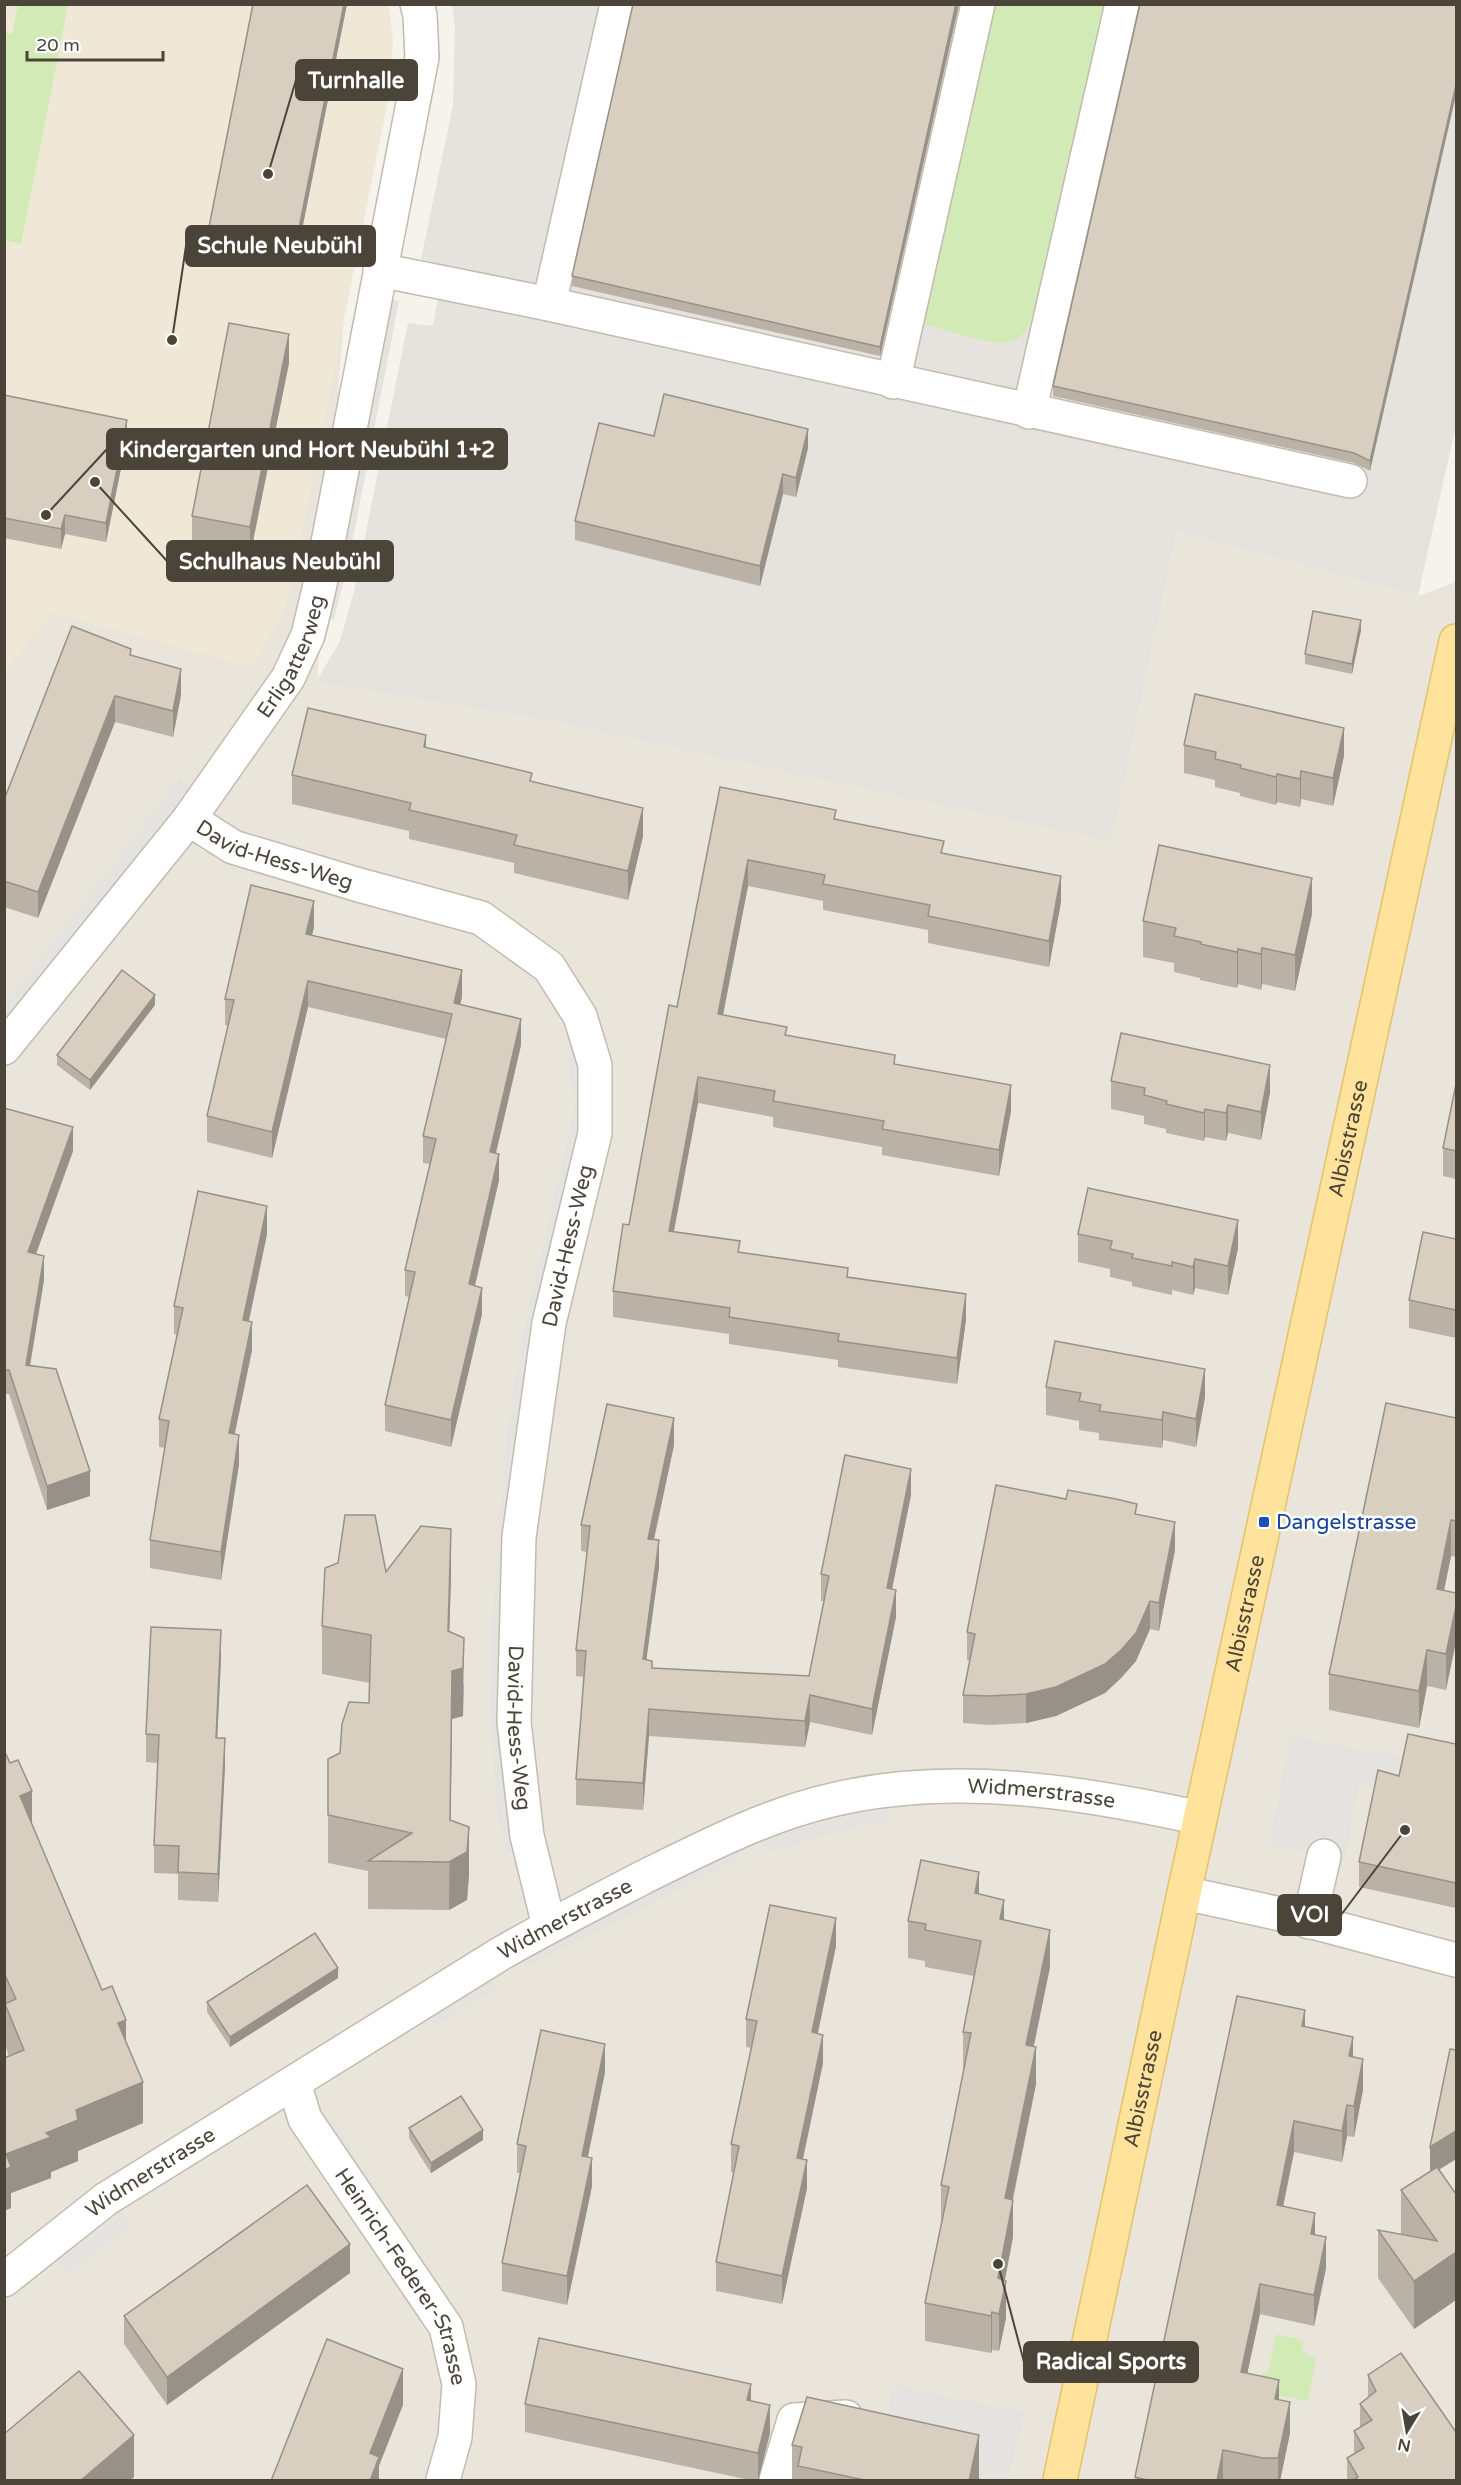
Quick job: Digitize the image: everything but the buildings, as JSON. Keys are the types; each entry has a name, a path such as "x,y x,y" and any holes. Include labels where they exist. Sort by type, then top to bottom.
{"main road":[{"name":"Albisstrasse","path":"1060,2481 1200,1818 1456,641"}],"street":[{"name":"Erligatterweg","path":"4,1048 189,819 288,678 308,635 319,589 422,57 420,15 417,4"},
{"path":"549,304 617,4"},
{"path":"893,382 978,4"},
{"path":"1029,412 1122,4"},
{"path":"380,270 549,304 893,382 1350,481"},
{"name":"David-Hess-Weg","path":"189,819 233,847 359,885 481,918 549,967 580,1016 595,1065 595,1133 549,1323 519,1537 514,1722 527,1836 549,1926"},
{"name":"Widmerstrasse","path":"4,2280 106,2199 237,2116 549,1926 701,1849 777,1816 821,1803 864,1794 947,1786 987,1787 1136,1804 1200,1818"},
{"path":"1309,1922 1324,1856"},
{"path":"1184,1893 1456,1960"},
{"name":"Heinrich-Federer-Strasse","path":"294,2083 305,2119 446,2327 459,2384 455,2437 443,2481"},
{"path":"776,2481 794,2420 864,2416"}],"shaded area":[{"path":"5,5 346,286 317,682 544,720 1112,840 1177,532 1418,596 1456,582 1456,2480 5,2480"},
{"path":"5,5 389,5 393,41 388,100 292,580 281,619 250,667 52,613 5,671"},
{"path":"452,5 1456,5 1456,425 1418,596 1177,532 1112,841 544,720 316,682 340,641 354,591 408,323 433,326 444,265 421,259 453,105 455,27"},
{"path":"386,298 399,301 349,559 334,620 320,615"},
{"path":"180,778 190,785 5,1026 5,1006"},
{"path":"580,1058 586,1098 511,1532 498,1531 510,1408 527,1313 572,1119 574,1101 568,1059"},
{"path":"496,1555 510,1556 519,1851 505,1854 494,1790 491,1706 492,1621"},
{"path":"1290,1736 1401,1757 1394,1791 1359,1785 1345,1861 1269,1845"},
{"path":"888,1809 890,1822 856,1827 764,1853 760,1840 854,1815"},
{"path":"742,1845 747,1855 522,1970 517,1960"},
{"path":"490,1976 497,1988 435,2025 428,2012"},
{"path":"332,2120 447,2300 320,2127"},
{"path":"122,2214 131,2226 69,2272 60,2261"},
{"path":"893,2385 1025,2413 1008,2480 979,2480 880,2457"}],"green space":[{"path":"18,5 68,5 21,244 4,240 5,33 12,34"},
{"path":"990,5 1106,5 1035,312 1020,336 1004,343 975,338 917,322"},
{"path":"1276,2334 1303,2340 1302,2351 1316,2359 1308,2401 1259,2392 1262,2372 1268,2373"}],"place":[{"name":"Turnhalle","path":"268,174"},
{"name":"Schule Neubühl","path":"172,340"},
{"name":"Schulhaus Neubühl","path":"95,482"},
{"name":"Kindergarten und Hort Neubühl 1+2","path":"46,515"},
{"name":"Dangelstrasse","path":"1264,1522"},
{"name":"VOI","path":"1405,1830"},
{"name":"Radical Sports","path":"998,2264"}]}
